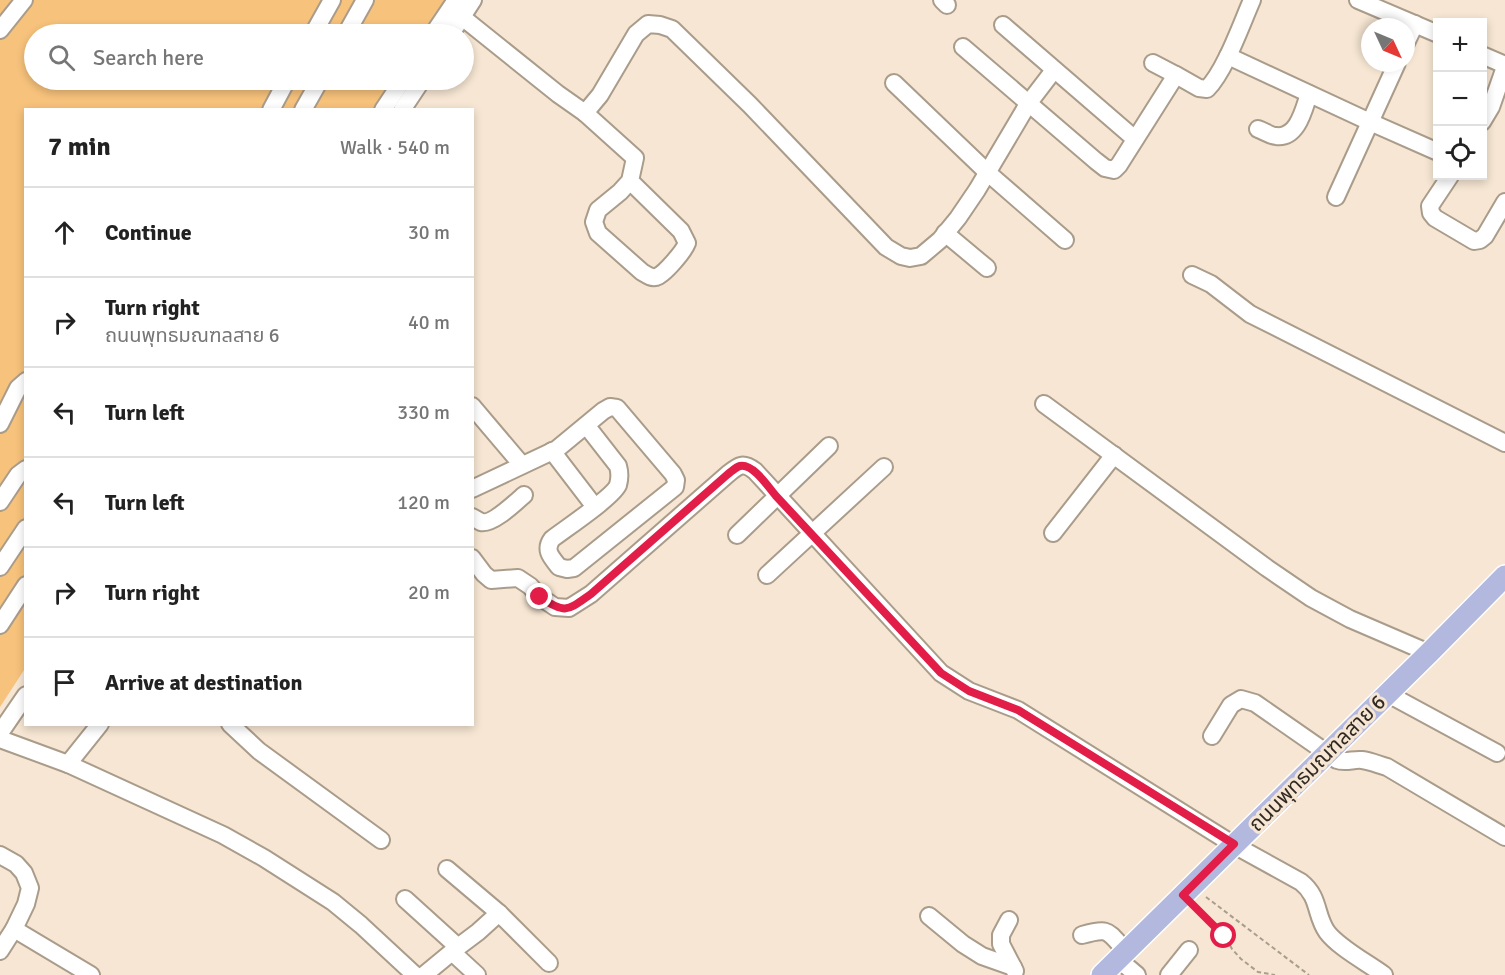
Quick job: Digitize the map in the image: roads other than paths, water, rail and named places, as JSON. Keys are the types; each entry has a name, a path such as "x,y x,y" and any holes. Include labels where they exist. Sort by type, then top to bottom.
{"main road":[{"name":"ถนนพุทธมณฑลสาย 6","path":"1102,975 1430,653 1505,576"}],"street":[{"path":"0,30 24,0"},
{"path":"319,24 332,0"},
{"path":"352,24 365,0"},
{"path":"440,24 456,0"},
{"path":"457,24 473,0"},
{"path":"1153,63 1199,88 1207,89 1214,82 1228,56 1252,0"},
{"path":"1358,0 1401,18"},
{"path":"462,17 471,24"},
{"path":"585,113 600,94 636,34 648,24 672,29 750,105 886,247 901,256 910,258 921,256 940,240 958,218 1029,104 1054,70"},
{"path":"1415,24 1433,32"},
{"path":"1004,26 1135,139"},
{"path":"474,27 585,113 635,158 630,181 598,210 594,222 598,232 648,277 655,278 678,257 687,243 681,231 630,181"},
{"path":"963,47 1105,168 1114,170 1176,75"},
{"path":"1228,56 1433,150"},
{"path":"1487,57 1505,66 1487,114"},
{"path":"1336,197 1393,72"},
{"path":"894,84 988,173 1065,240"},
{"path":"272,108 282,90"},
{"path":"304,108 314,90"},
{"path":"384,108 396,90"},
{"path":"403,108 415,90"},
{"path":"1258,129 1277,136 1286,135 1298,124 1309,94"},
{"path":"1447,180 1431,206 1431,213 1435,218 1474,241 1485,236 1505,202"},
{"path":"945,233 987,268"},
{"path":"1192,275 1211,284 1250,314 1505,443"},
{"path":"0,424 18,388 24,383"},
{"path":"1044,404 1311,598 1350,619 1430,653"},
{"path":"474,488 552,451 586,424 603,411 610,407 617,408 673,474 676,480 675,487 574,568 559,567 551,556 548,545 552,538 595,507 617,487 620,474 618,466 586,424"},
{"path":"474,408 522,465"},
{"path":"737,535 829,446"},
{"path":"552,451 595,507"},
{"path":"1053,533 1114,455"},
{"path":"474,561 491,580 518,578 555,607 569,608 591,594 738,466 747,466 755,471 941,673 969,691 1018,710 1234,844 1301,882 1314,897 1326,930 1335,940 1384,975"},
{"path":"767,575 884,467"},
{"path":"0,502 18,475 24,471"},
{"path":"474,518 488,522 524,495"},
{"path":"0,567 24,531"},
{"path":"0,625 24,588"},
{"path":"1388,693 1497,753"},
{"path":"0,733 24,698"},
{"path":"1212,736 1231,705 1241,699 1255,704 1340,762 1365,760 1387,767 1505,837"},
{"path":"68,764 98,726"},
{"path":"232,726 260,751 381,840"},
{"path":"0,739 68,764 223,835 264,858 333,902 415,975"},
{"path":"0,855 16,864 24,873 30,888 26,904 0,951"},
{"path":"447,869 499,913 549,963"},
{"path":"405,899 455,949 477,975"},
{"path":"424,975 499,913"},
{"path":"929,916 963,944 982,956 1016,971"},
{"path":"1009,920 1001,935 1001,945 1016,971"},
{"path":"14,929 91,975"},
{"path":"1082,935 1102,930 1108,933 1137,975"},
{"path":"1169,975 1189,950"}]}
